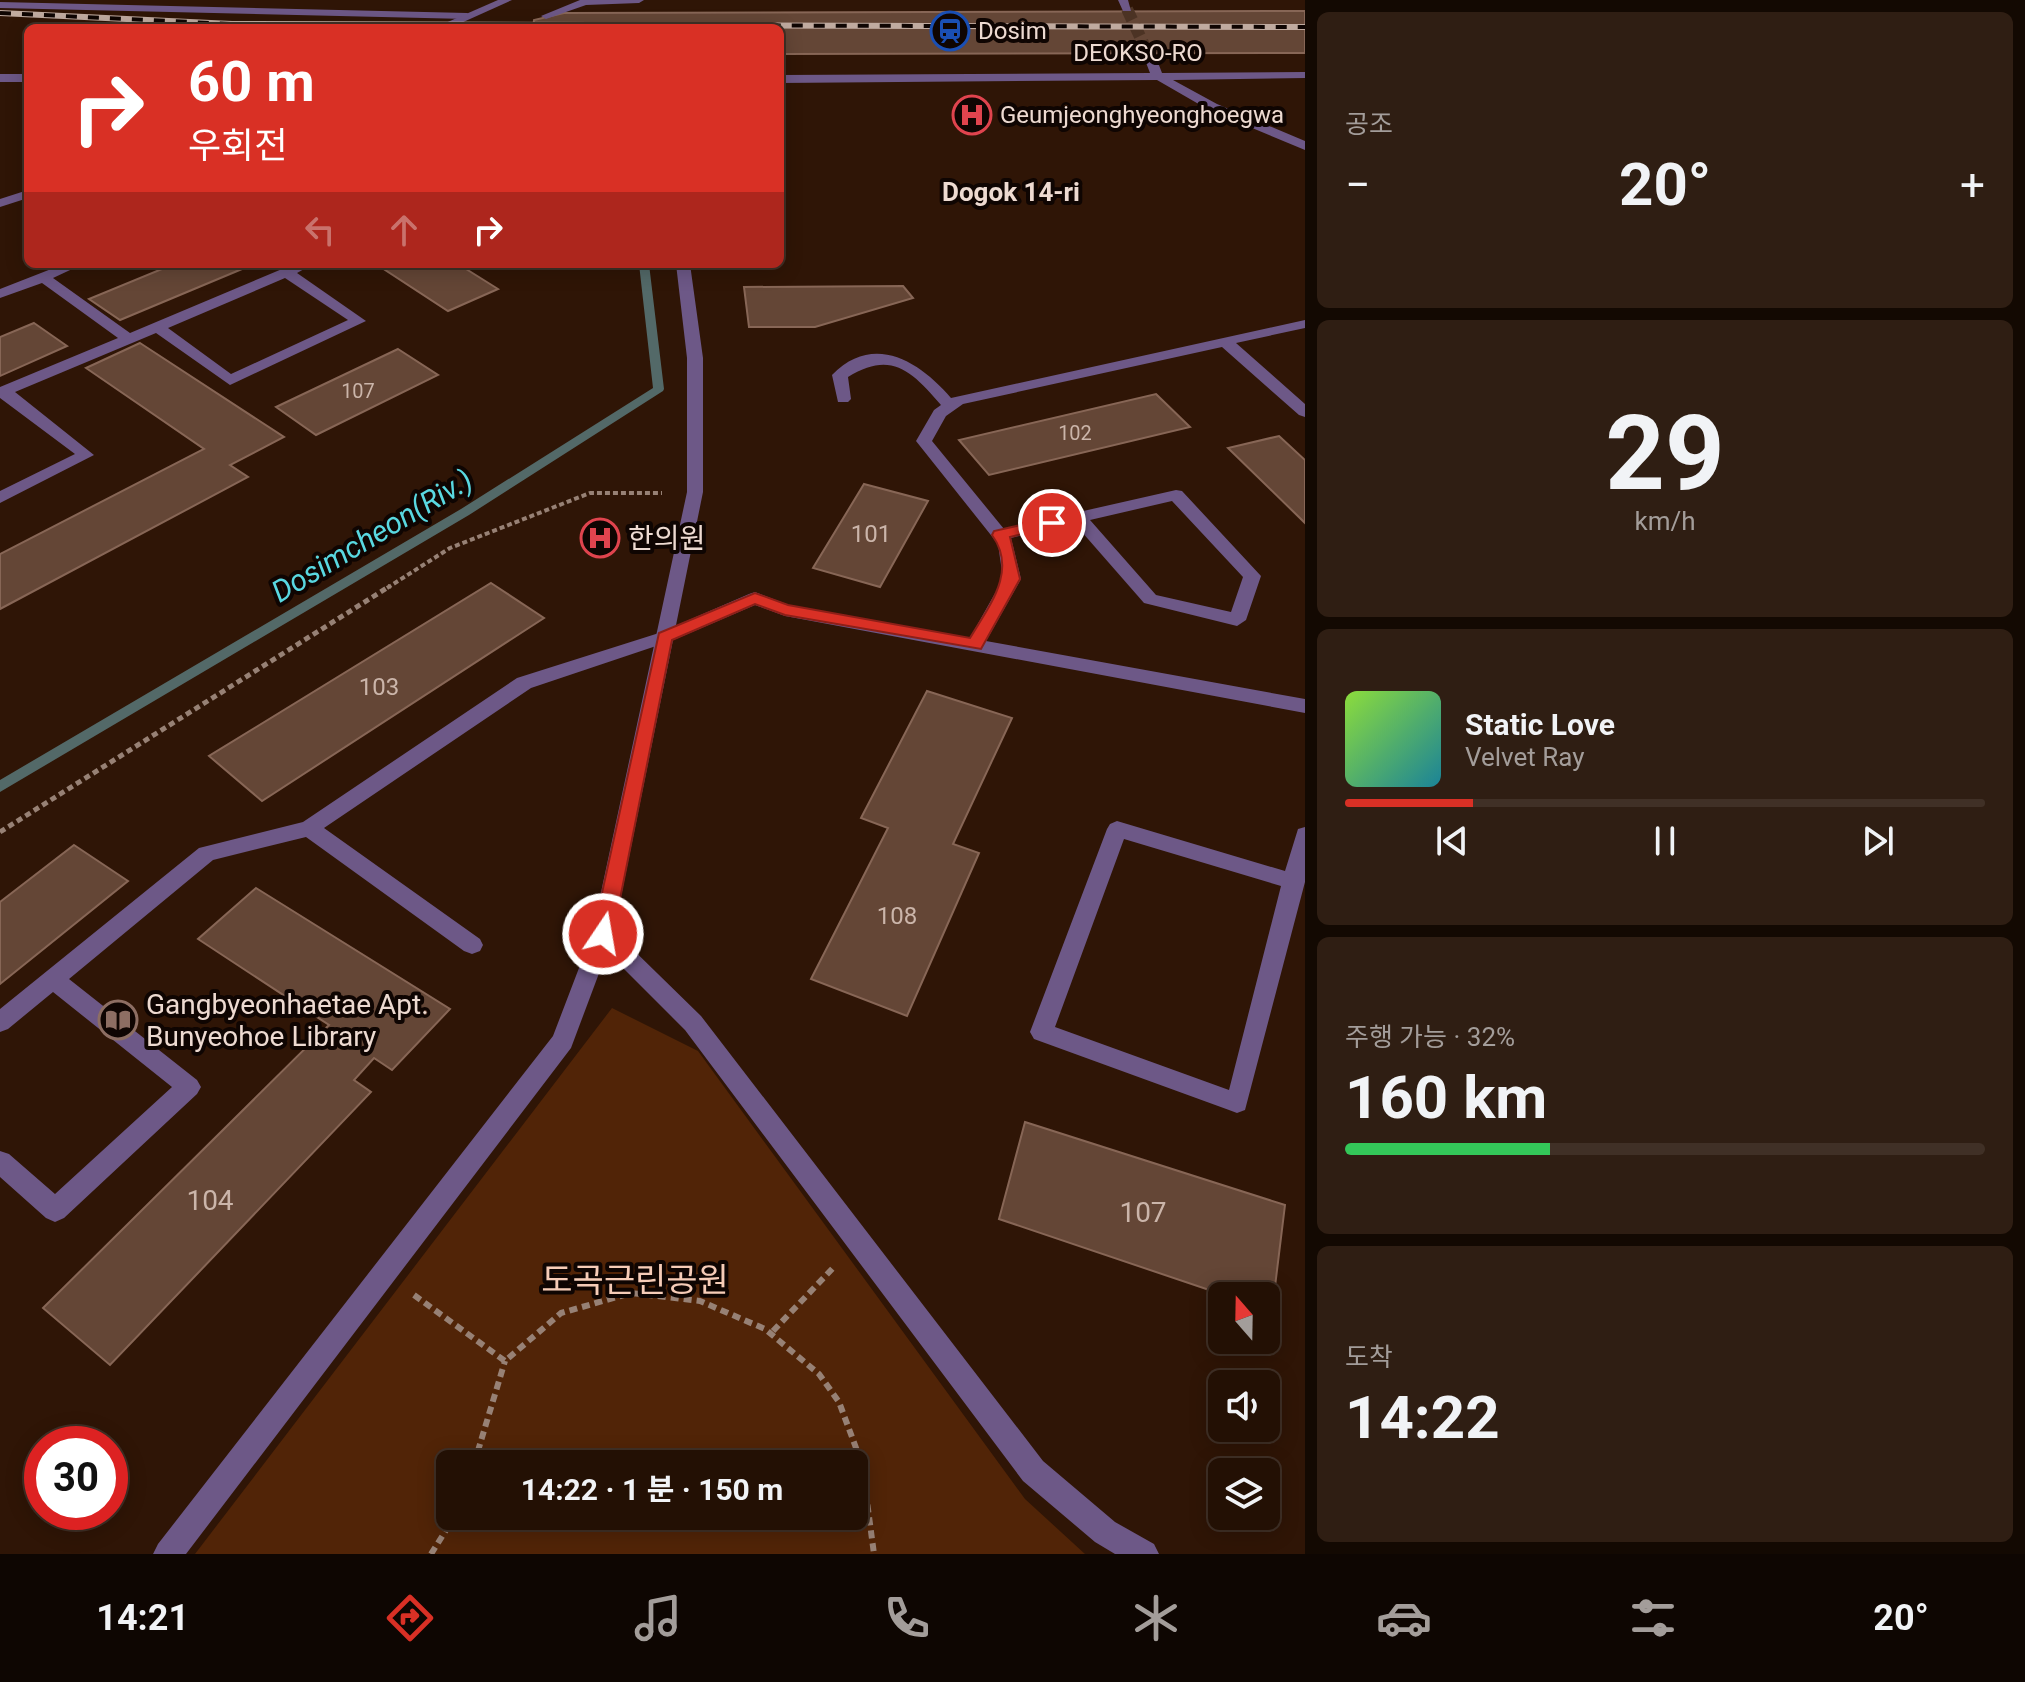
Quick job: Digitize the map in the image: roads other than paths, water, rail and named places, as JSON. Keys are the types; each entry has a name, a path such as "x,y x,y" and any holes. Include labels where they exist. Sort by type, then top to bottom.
{"street":[{"path":"449,24 507,0"},
{"path":"546,16 585,2 639,0"},
{"path":"0,5 467,16"},
{"path":"1151,60 1157,75 1213,107 1305,146"},
{"name":"DEOKSO-RO","path":"784,79 1305,75"},
{"path":"0,78 24,78"},
{"path":"0,203 24,195"},
{"path":"0,294 66,268"},
{"path":"0,498 86,455 2,392 296,268"},
{"path":"168,1554 563,1041 603,934 695,483 695,358 684,268"},
{"path":"156,326 230,380 359,321 286,272"},
{"path":"43,277 127,338"},
{"path":"975,645 1012,579 1006,543 924,441 940,413 958,400 1305,324"},
{"path":"1226,342 1305,412"},
{"path":"843,399 840,375 858,361 901,360 921,371 950,406"},
{"path":"1000,535 1078,517 1176,495 1252,576 1237,620 1150,599 1078,517"},
{"path":"0,1022 206,854 309,828 524,683 665,637 755,598 785,610 1305,706"},
{"path":"309,828 472,945"},
{"path":"1294,882 1117,829 1042,1032 1237,1103 1294,882 1305,835"},
{"path":"603,934 693,1023 1033,1471 1105,1532 1144,1554"},
{"path":"0,1162 55,1210 189,1087 52,978"}],"waterway":[{"name":"Dosimcheon(Riv.)","path":"0,787 465,512 659,389 644,268"}],"tunnel":[{"path":"1127,9 1151,60"}],"railway":[{"path":"0,13 232,24"},
{"path":"784,26 1305,27"}],"place":[{"name":"Dosim","path":"950,31"},
{"name":"Geumjeonghyeonghoegwa","path":"972,115"},
{"name":"한의원","path":"600,538"},
{"name":"Gangbyeonhaetae Apt. Bunyeohoe Library","path":"118,1020"}],"district":[{"name":"Dogok 14-ri","path":"1011,192"}],"park label":[{"name":"도곡근린공원","path":"635,1280"}]}
